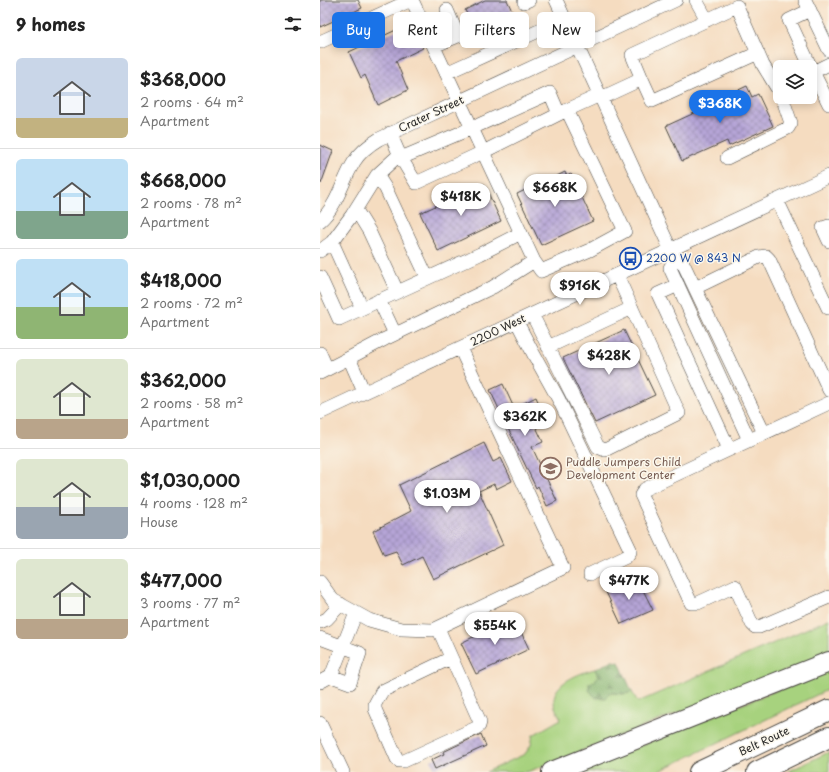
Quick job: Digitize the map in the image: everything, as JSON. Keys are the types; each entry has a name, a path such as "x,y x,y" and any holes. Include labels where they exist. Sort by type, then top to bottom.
{"highway":[{"path":"552,772 829,662"},
{"name":"Belt Route","path":"699,772 829,710"},
{"path":"756,772 829,737"}],"street":[{"path":"320,42 412,0 418,12"},
{"path":"556,0 562,12"},
{"name":"Crater Street","path":"595,39 676,0"},
{"path":"696,0 707,20"},
{"path":"808,60 789,20 808,5 829,50"},
{"path":"758,53 652,101 632,55 737,6 758,53 773,80"},
{"path":"452,22 458,36 452,38"},
{"path":"446,73 537,32"},
{"path":"320,251 332,242 356,210 377,175 400,156 472,128 550,93 563,112 625,231 590,250 541,271 534,261 472,128 459,101 435,48"},
{"name":"Crater Street","path":"320,221 331,207 354,160 370,145 390,133 576,48"},
{"path":"578,48 673,254 683,263 764,434"},
{"path":"817,70 829,64"},
{"path":"817,78 829,104"},
{"path":"390,133 400,156 416,183 483,152 563,112 642,79"},
{"path":"727,158 788,128 791,123 784,104"},
{"path":"377,175 386,189 427,278"},
{"name":"2200 West","path":"320,413 617,275 673,254 777,200 829,176"},
{"path":"777,200 829,307"},
{"path":"356,210 369,231 397,291"},
{"path":"829,226 823,228 829,241"},
{"path":"320,277 338,319 521,233"},
{"path":"332,242 362,308"},
{"path":"673,254 670,268 749,440"},
{"path":"695,288 759,257 766,256 769,259 829,390"},
{"path":"320,353 324,371 395,334 493,287 534,261"},
{"path":"532,314 598,447 604,450 679,413 617,275"},
{"path":"678,285 658,294 730,449"},
{"path":"380,300 395,334"},
{"path":"548,347 632,308"},
{"path":"517,322 559,400 630,549 630,552 626,558 590,574"},
{"path":"320,582 333,600 369,620 401,628 433,630 563,568 460,348"},
{"path":"349,358 364,392"},
{"path":"829,403 645,488 641,495 691,604 698,604 735,586 752,624 755,627 759,627 829,598"},
{"path":"320,622 326,619 341,604"},
{"path":"320,638 342,647 360,653 350,683 325,679 342,647 356,613"},
{"path":"438,628 480,722 479,726 404,761 399,761 375,709 375,704 382,691 451,658"},
{"path":"320,724 323,739 342,772"}],"green space":[{"path":"829,619 829,654 527,772 486,772 525,754 531,745 533,735 561,719 554,702 555,695 557,689 562,684 575,676 595,669 598,676 595,681 609,693 625,694 632,692 638,702"},
{"path":"612,661 619,662 632,692 625,694 609,693 606,698 596,698 589,690 589,683 595,681 598,676 595,669"},
{"path":"829,669 829,689 657,772 576,772"},
{"path":"829,752 829,772 787,772"}],"building":[{"path":"320,0 358,0 362,8 353,12 332,12 332,22 320,27"},
{"path":"485,0 507,0 512,12 466,12 465,10"},
{"path":"393,31 393,48 423,48 396,61 408,90 378,105 365,75 361,78 349,52 358,48 385,48 385,35"},
{"path":"747,86 752,97 758,94 773,126 729,146 727,141 682,161 666,126"},
{"path":"320,145 333,151 321,184 320,183"},
{"path":"565,172 567,176 571,174 593,221 541,245 517,194"},
{"path":"484,184 501,221 438,251 420,213"},
{"path":"624,330 655,395 595,423 563,358"},
{"path":"503,384 514,408 536,397 542,411 531,416 543,442 532,447 557,501 547,506 538,486 536,488 490,390"},
{"path":"484,443 493,462 501,458 512,481 496,489 494,484 479,491 503,545 433,579 422,556 403,565 396,551 384,555 373,531 411,511 399,485"},
{"path":"637,578 653,610 621,624 606,592 615,588 614,585 622,581 624,584"},
{"path":"514,617 529,649 476,674 461,643"},
{"path":"481,734 486,746 435,769 431,760 444,754 443,752"}],"place":[{"name":"2200 W @ 843 N","path":"630,258"},
{"name":"Puddle Jumpers Child Development Center","path":"550,468"}]}
